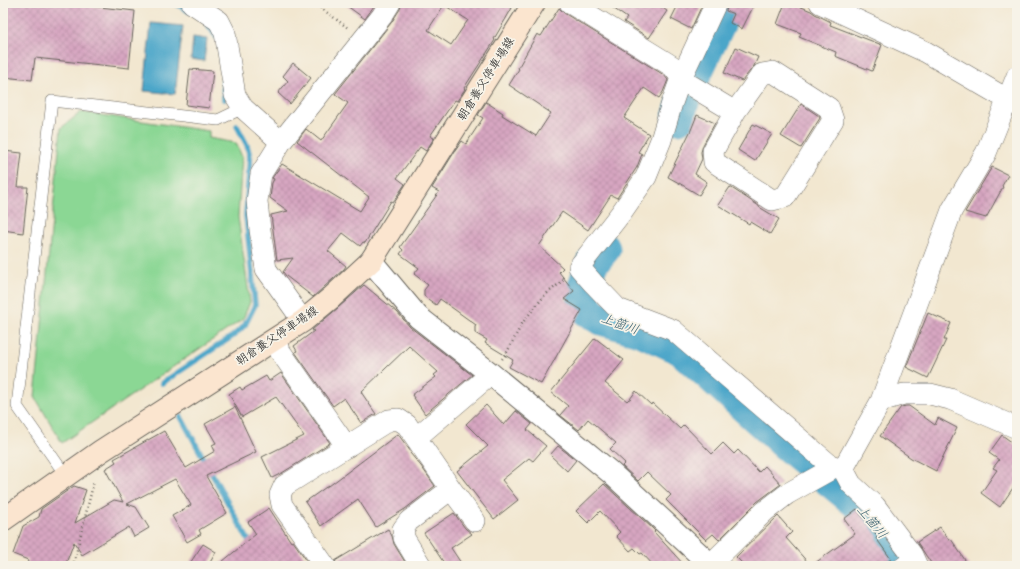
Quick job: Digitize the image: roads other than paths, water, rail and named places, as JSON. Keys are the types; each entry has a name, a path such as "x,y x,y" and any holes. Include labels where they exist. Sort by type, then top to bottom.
{"main road":[{"name":"朝倉養父停車場線","path":"3,520 108,446 303,321 331,298 370,261 534,3"}],"street":[{"path":"192,3 219,21 225,33 235,95 243,108 281,142"},
{"path":"303,321 266,269 257,202 261,174 281,142 382,16 390,3"},
{"path":"570,3 672,66 686,82 735,112"},
{"path":"716,3 686,82 672,103 661,140 646,177 621,213 585,274 618,309 673,330 829,471 851,484 875,506 908,561"},
{"path":"820,3 926,52 1012,103"},
{"path":"773,72 830,108 833,120 785,197 772,200 714,162 713,151 735,112 762,74 773,72"},
{"path":"370,261 418,317 491,374 610,472 711,565 764,511 787,494 829,471 881,401 952,210 986,153 1012,103 1012,88 1017,76"},
{"path":"273,341 347,447"},
{"path":"416,438 491,374"},
{"path":"881,401 904,394 930,394 950,399 1017,428"},
{"path":"323,565 282,505 280,495 284,486 389,420 398,419 407,425 475,522"},
{"path":"421,566 404,538 403,530 409,521 451,489"}],"lane":[{"path":"66,476 17,406 52,101 218,120 243,108"}],"water":[{"path":"151,23 183,26 175,94 144,91"},
{"path":"193,37 207,39 204,61 191,59"}],"waterway":[{"path":"175,3 189,11"},
{"name":"上箇川","path":"678,118 685,96 729,3"},
{"path":"206,22 217,38"},
{"path":"223,81 224,99"},
{"path":"162,383 233,336 245,325 255,305 246,215 250,157 247,145 237,126"},
{"name":"上箇川","path":"604,249 592,263 584,286 584,299 588,311 601,319 643,331 681,349 789,447 862,507 896,550"},
{"path":"181,417 252,547"}]}
